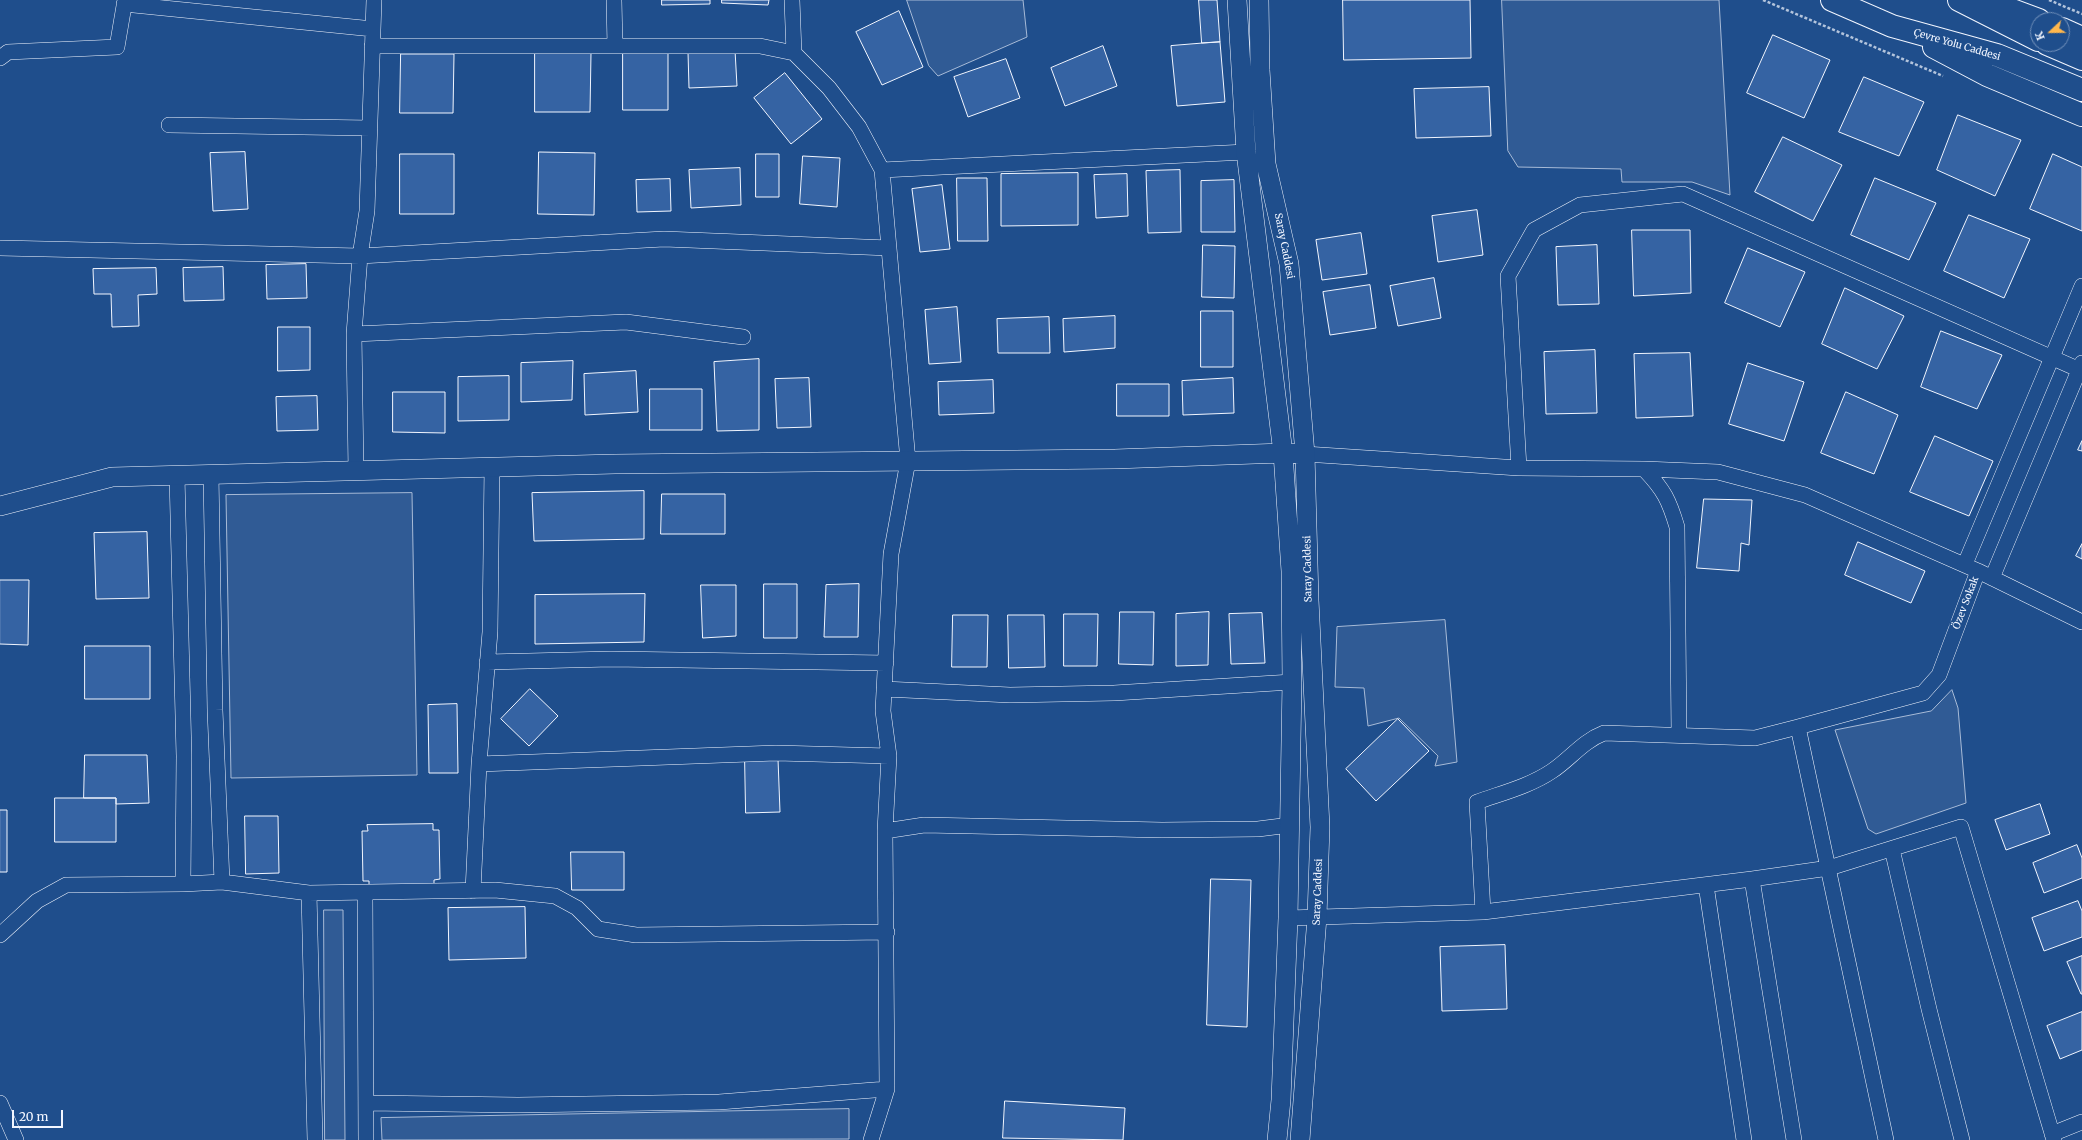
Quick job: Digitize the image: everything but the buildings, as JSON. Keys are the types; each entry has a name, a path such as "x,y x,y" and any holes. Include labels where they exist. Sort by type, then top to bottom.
{"highway":[{"name":"Çevre Yolu Caddesi","path":"1832,0 1892,26 1997,55 2082,90"},
{"path":"1959,0 2030,36"},
{"path":"1986,0 2030,16"},
{"path":"1892,26 1987,75 2082,115"},
{"path":"2070,33 2082,38"},
{"path":"2066,52 2082,59"}],"street":[{"path":"356,471 354,334 360,256 367,211 374,0"},
{"path":"614,0 615,46"},
{"path":"792,0 794,53"},
{"name":"Saray Caddesi","path":"1237,0 1246,152 1283,453 1291,571 1292,682 1288,918 1281,1100 1277,1140"},
{"name":"Saray Caddesi","path":"1259,0 1260,70 1266,164 1289,264 1305,454 1309,600 1320,827 1317,918 1300,1140"},
{"path":"0,58 8,52 117,47 125,2 373,29"},
{"path":"372,46 760,46 794,53 829,88 859,127 882,170 908,461 891,554 883,711 889,756 885,831 887,932 887,1089 871,1140"},
{"path":"169,124 370,128"},
{"path":"882,170 1246,152"},
{"path":"1518,468 1508,276 1534,230 1580,205 1684,194 2052,358 2081,368 1992,578"},
{"path":"0,248 360,256 664,239 889,248"},
{"path":"1965,564 2082,286"},
{"path":"354,334 626,322 743,337"},
{"path":"0,506 112,478 615,464 1115,459 1283,453 1518,468 1644,469 1718,472 1805,495 1978,571"},
{"path":"473,891 479,764 490,632 492,467"},
{"path":"1644,469 1657,483 1669,501 1677,527 1679,734"},
{"path":"210,475 215,710 222,882"},
{"path":"177,476 184,756 182,884"},
{"name":"Özev Sokak","path":"1483,912 1477,802 1520,787 1551,772 1592,738 1604,733 1679,734 1755,738 1923,693 1938,675 1978,571 2082,622"},
{"path":"487,662 611,660 886,663"},
{"path":"884,689 1017,695 1114,693 1292,682"},
{"path":"1798,727 1886,1140"},
{"path":"479,764 776,753 889,756"},
{"path":"885,831 924,825 1162,830 1258,828 1290,825"},
{"path":"1288,918 1483,912 1752,879 1829,868 1961,827 2053,1137 2082,1122"},
{"path":"1892,849 1929,1009 1962,1140"},
{"path":"1752,879 1794,1140"},
{"path":"0,935 37,901 66,884 182,884 222,882 309,893 495,890 555,896 577,908 598,929 636,935 887,932"},
{"path":"1706,885 1744,1140"},
{"path":"309,893 314,1140"},
{"path":"365,893 366,1140"},
{"path":"367,1103 518,1105 720,1102 887,1089"},
{"path":"0,1103 16,1140"}],"path":[{"path":"1763,0 1950,79"},
{"path":"2049,0 2082,14"}],"shaded area":[{"path":"907,0 1023,0 1027,37 938,76 929,66"},
{"path":"1502,0 1719,0 1730,195 1692,182 1622,182 1621,169 1518,167 1508,151"},
{"path":"412,493 417,775 231,778 226,495"},
{"path":"1445,620 1457,762 1435,766 1438,756 1399,718 1368,726 1364,688 1335,687 1337,627"},
{"path":"1952,690 1958,708 1966,803 1876,834 1868,829 1835,730 1931,711"},
{"path":"324,910 343,910 345,1140 325,1140"},
{"path":"849,1109 849,1139 382,1140 381,1118"}]}
